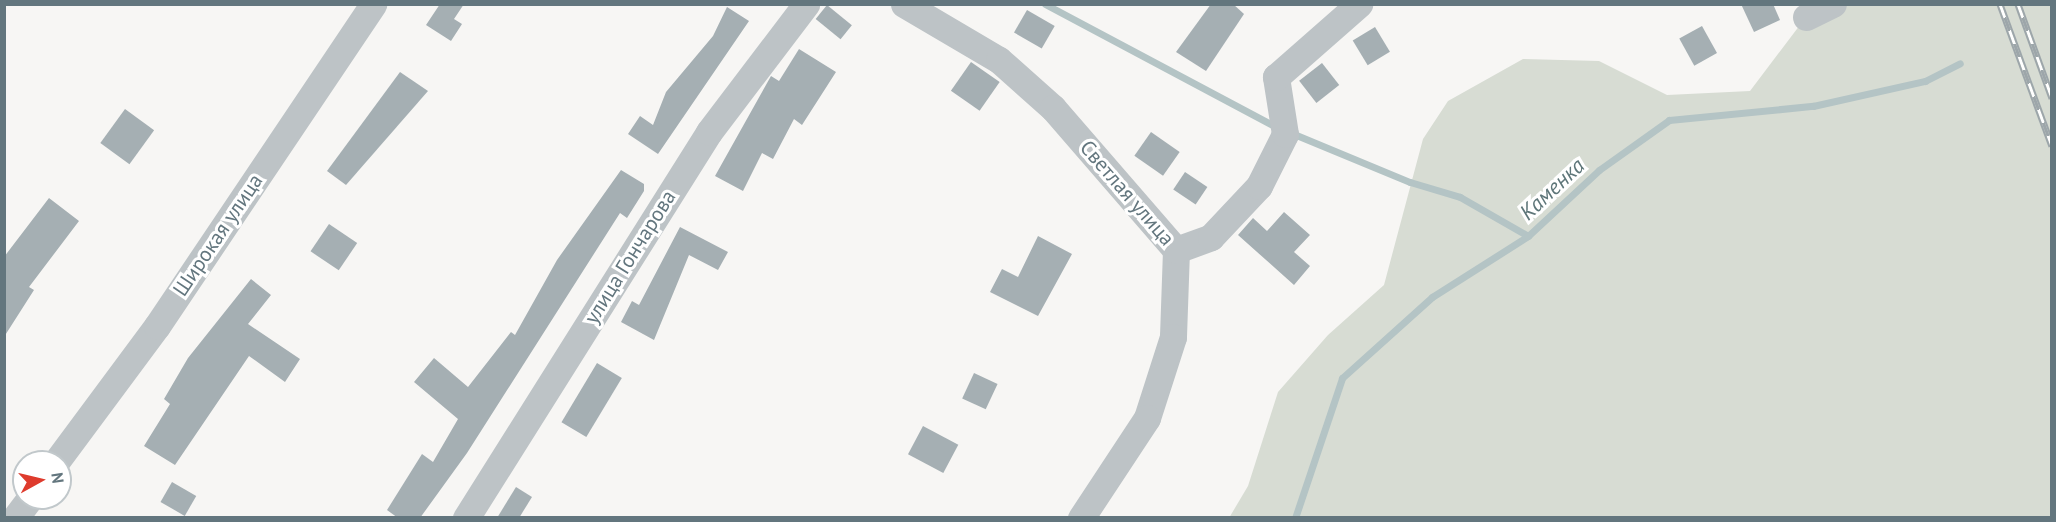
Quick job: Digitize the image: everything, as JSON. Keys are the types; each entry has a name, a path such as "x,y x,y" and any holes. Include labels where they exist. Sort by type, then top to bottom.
{"street":[{"name":"Широкая улица","path":"65,450 157,326 373,4"},
{"name":"улица Гончарова","path":"466,518 709,132 806,4"},
{"name":"Светлая улица","path":"904,4 999,60 1053,108 1176,250 1173,337 1147,418 1081,518"},
{"path":"1176,250 1211,237 1259,186 1285,134 1276,77 1359,4"},
{"path":"1806,17 1833,4"}],"shaded area":[{"path":"1833,5 2051,5 2051,517 1229,518 1248,486 1278,392 1328,335 1384,285 1423,139 1448,101 1523,59 1599,61 1667,95 1750,91 1806,17"}],"building":[{"path":"440,4 464,4 454,19 462,24 451,41 426,25"},
{"path":"1211,4 1233,4 1244,14 1206,71 1176,52"},
{"path":"1741,4 1773,4 1780,20 1754,32"},
{"path":"827,5 852,25 841,39 816,19"},
{"path":"727,7 749,21 658,154 628,134 640,116 653,125 666,92 713,36"},
{"path":"1027,10 1055,26 1042,49 1014,33"},
{"path":"1702,26 1717,53 1694,66 1679,39"},
{"path":"1375,27 1390,52 1368,65 1353,40"},
{"path":"799,49 836,72 802,125 794,119 773,159 762,153 743,191 715,176 771,76 779,81"},
{"path":"971,62 1000,82 980,111 951,91"},
{"path":"1322,63 1339,85 1316,103 1299,81"},
{"path":"400,72 428,91 346,185 327,171"},
{"path":"125,109 154,130 129,164 100,143"},
{"path":"1151,132 1180,152 1163,176 1134,156"},
{"path":"621,170 644,184 644,191 627,218 620,213 467,453 420,518 398,518 387,510 422,454 433,462 458,419 414,382 434,358 468,387 511,332 515,335 557,260"},
{"path":"1185,172 1207,187 1196,205 1173,189"},
{"path":"49,198 79,221 29,287 34,290 4,337 4,257"},
{"path":"1284,212 1310,235 1294,252 1310,266 1294,285 1238,235 1253,218 1267,231"},
{"path":"329,224 357,243 339,270 311,251"},
{"path":"680,227 728,252 718,270 689,255 654,340 621,322 632,301 639,305"},
{"path":"1038,236 1072,254 1038,316 990,292 1002,269 1018,277"},
{"path":"251,279 271,295 248,324 300,359 285,382 249,356 175,465 144,446 170,404 164,399 188,358"},
{"path":"597,363 622,378 586,437 561,422"},
{"path":"974,373 998,384 986,409 962,398"},
{"path":"923,426 958,445 943,473 908,454"},
{"path":"172,482 196,496 185,516 160,502"},
{"path":"516,487 532,497 519,518 497,518"}],"waterway":[{"path":"1045,4 1276,127"},
{"name":"Каменка","path":"1295,518 1342,378 1432,297 1528,236 1599,170 1669,120 1813,106 1925,81 1960,63"},
{"path":"1289,132 1410,182 1460,197 1528,236"}],"railway":[{"path":"2000,4 2052,146"},
{"path":"2018,4 2052,98"}]}
